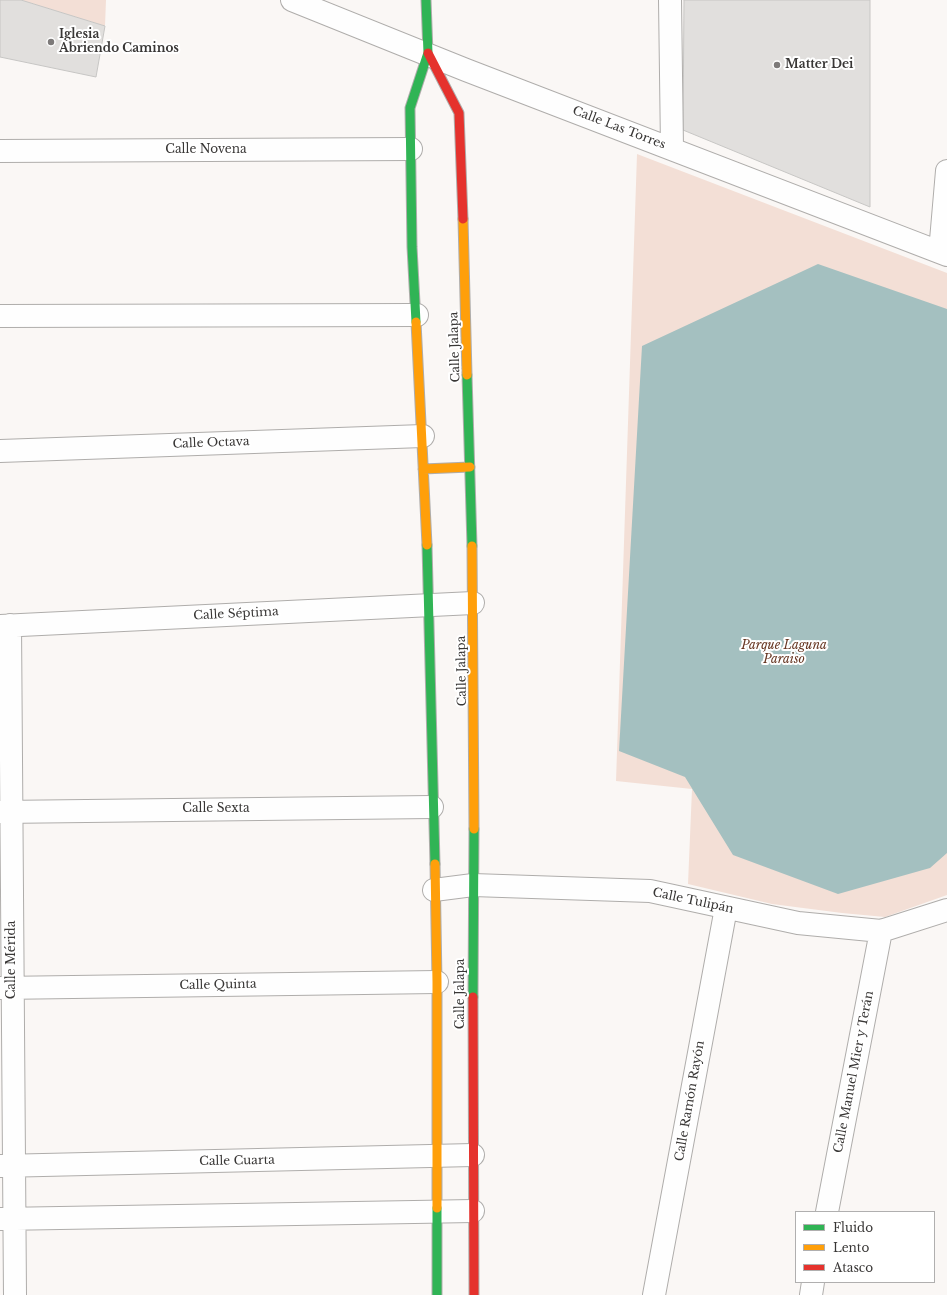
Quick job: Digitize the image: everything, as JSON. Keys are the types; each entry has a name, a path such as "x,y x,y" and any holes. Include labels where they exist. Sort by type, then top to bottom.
{"street":[{"name":"Calle Las Torres","path":"292,0 428,53 466,70 672,148 944,254"},
{"name":"Calle Jalapa","path":"426,0 428,53 410,108 412,246 423,436 428,604 436,982 437,1295"},
{"path":"670,0 672,148"},
{"name":"Calle Jalapa","path":"428,53 459,112 473,603 475,808 473,885 474,1295"},
{"name":"Calle Novena","path":"0,151 411,149"},
{"path":"944,254 947,170"},
{"path":"0,316 417,315"},
{"name":"Calle Octava","path":"0,451 423,436"},
{"path":"423,469 470,467"},
{"name":"Calle Séptima","path":"5,625 473,603"},
{"name":"Calle Mérida","path":"5,625 7,1219 15,1295"},
{"name":"Calle Sexta","path":"6,811 432,807"},
{"name":"Calle Tulipán","path":"434,890 473,885 650,891 798,923 881,931 947,910"},
{"name":"Calle Ramón Rayón","path":"654,1295 726,908"},
{"name":"Calle Manuel Mier y Terán","path":"827,1211 881,931"},
{"name":"Calle Quinta","path":"6,988 436,982"},
{"name":"Calle Cuarta","path":"7,1166 473,1155"},
{"path":"7,1219 437,1210 473,1211"},
{"path":"811,1295 813,1283"}],"green space":[{"path":"21,0 106,0 105,26"},
{"name":"Parque Laguna Paraiso","path":"637,154 947,273 947,895 885,917 772,904 688,884 692,789 616,781"}],"water":[{"name":"Parque Laguna Paraiso","path":"818,264 947,309 947,853 930,868 838,894 733,855 685,777 619,751 642,346"}],"building":[{"name":"Iglesia Abriendo Caminos","path":"0,0 21,0 105,26 96,77 0,57"},
{"name":"Matter Dei","path":"684,0 870,0 870,207 683,130"}],"traffic: fast":[{"path":"416,322 412,247 410,108 428,53 426,0"},
{"path":"467,375 472,546"},
{"path":"427,545 435,864"},
{"path":"473,997 474,829"},
{"path":"437,1208 437,1295"}],"traffic: slow":[{"path":"463,219 467,375"},
{"path":"416,322 427,545"},
{"path":"423,469 470,467"},
{"path":"472,546 474,829"},
{"path":"435,864 437,982 437,1208"}],"traffic: jam":[{"path":"428,53 459,113 463,219"},
{"path":"473,997 474,1295"}],"place":[{"name":"Iglesia Abriendo Caminos","path":"51,42"},
{"name":"Matter Dei","path":"777,65"}]}
